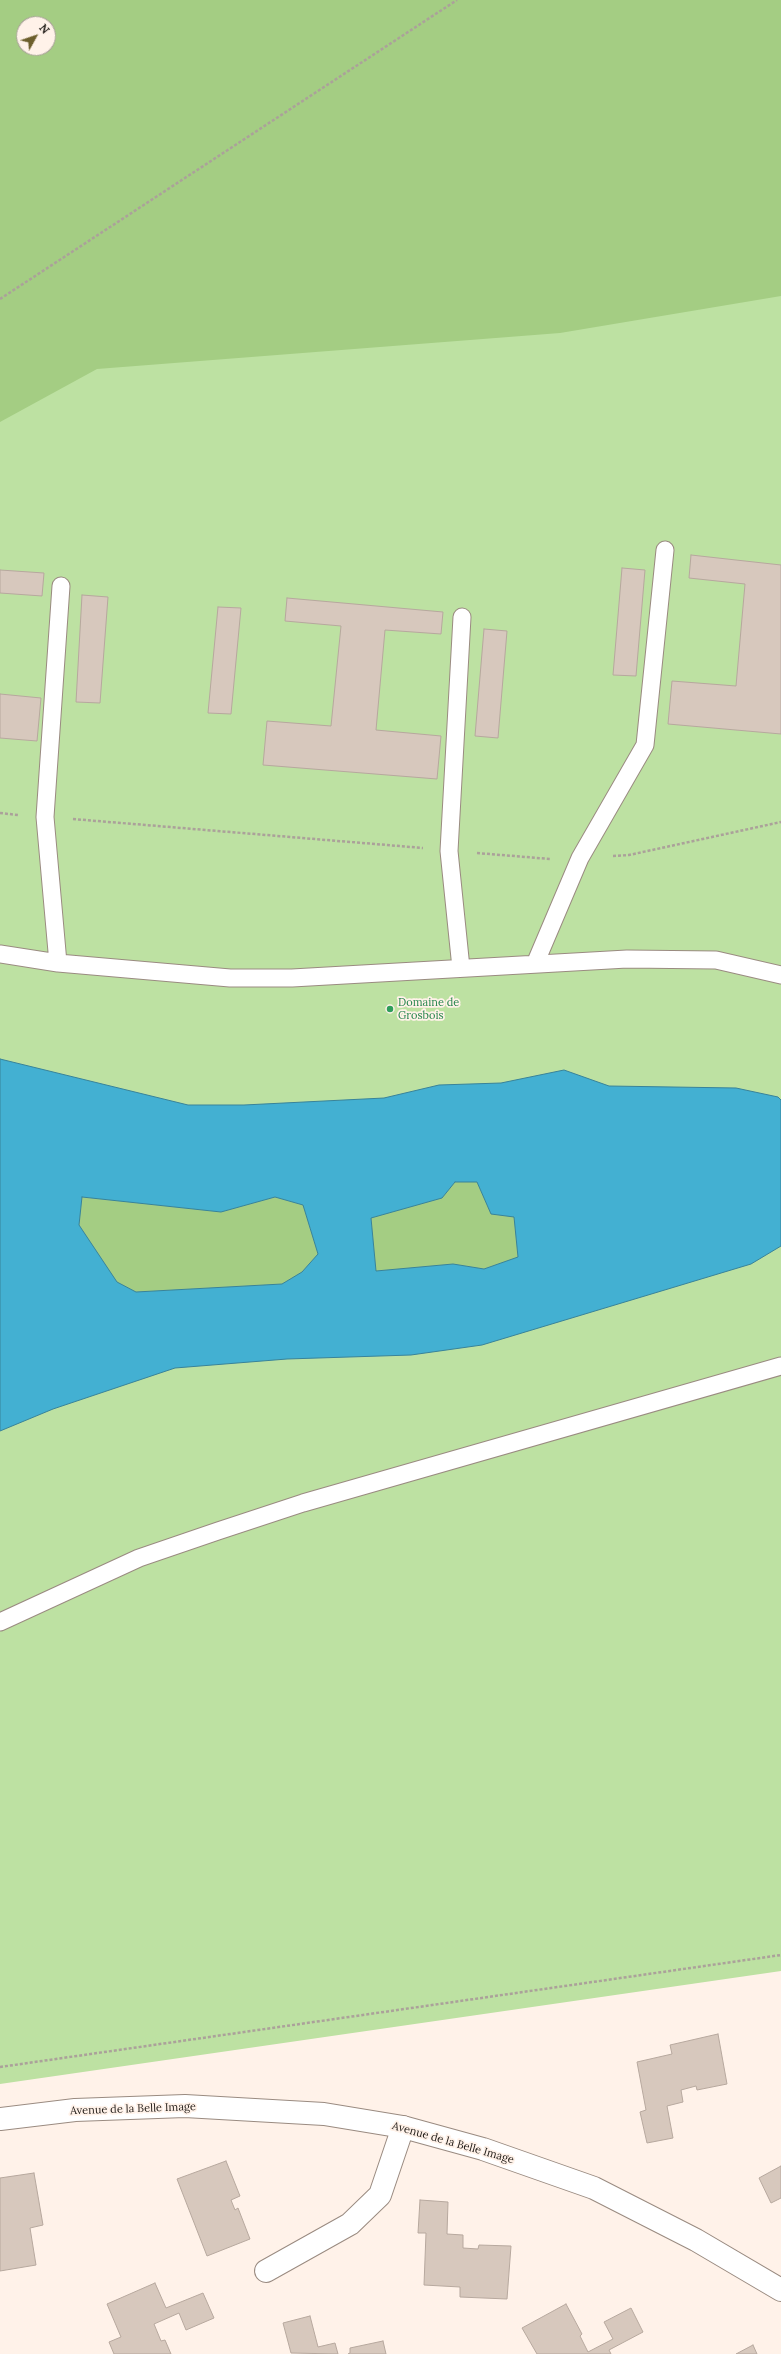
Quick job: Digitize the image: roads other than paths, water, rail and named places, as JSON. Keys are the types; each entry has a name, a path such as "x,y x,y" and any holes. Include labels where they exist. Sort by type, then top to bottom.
{"street":[{"name":"Avenue de la Belle Image","path":"0,2119 75,2110 185,2106 324,2114 403,2127 483,2149 594,2188 696,2240 781,2290"},
{"path":"266,2271 350,2224 380,2195 403,2127"}],"lane":[{"path":"535,964 580,858 645,745 665,550"},
{"path":"58,963 45,817 61,586"},
{"path":"461,968 449,851 462,617"},
{"path":"0,954 58,963 230,978 292,978 627,959 716,960 781,975"},
{"path":"0,1622 139,1558 218,1531 326,1497 781,1366"}],"water":[{"path":"0,1059 188,1105 244,1105 384,1098 439,1085 501,1083 564,1070 609,1086 736,1088 778,1097 781,1100 781,1246 751,1264 482,1345 411,1355 287,1359 175,1368 53,1409 0,1431","holes":["455,1182 477,1182 491,1214 514,1217 518,1257 484,1269 453,1264 376,1271 371,1218 442,1198","82,1197 221,1212 275,1197 303,1205 318,1254 302,1272 282,1284 136,1292 117,1282 79,1225"]}],"place":[{"name":"Domaine de Grosbois","path":"390,1009"}]}
